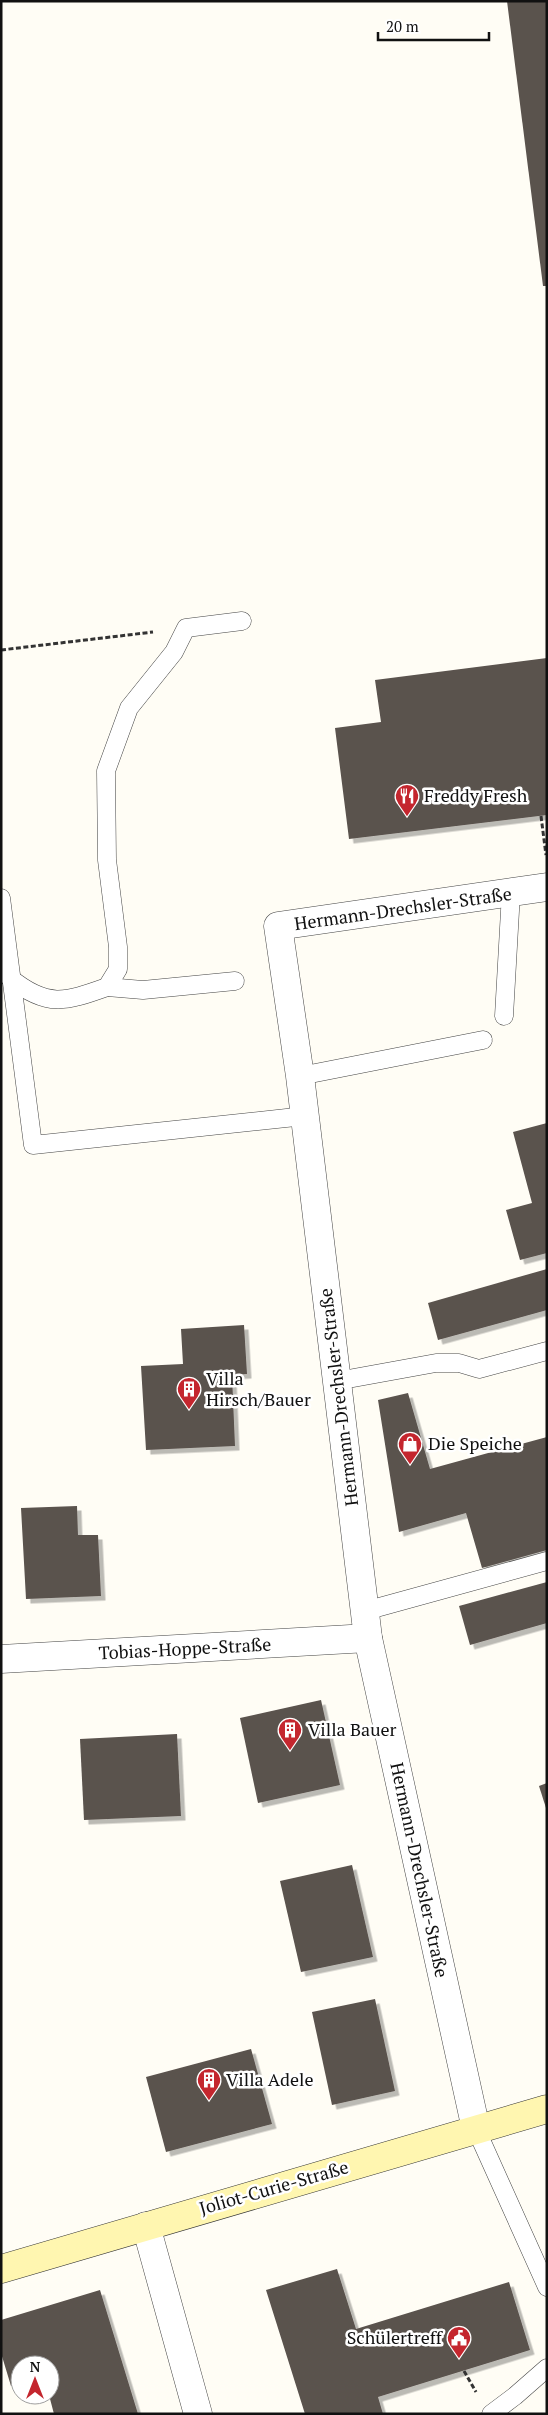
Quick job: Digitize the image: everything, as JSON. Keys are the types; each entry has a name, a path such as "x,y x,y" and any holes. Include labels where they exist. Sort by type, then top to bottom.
{"main road":[{"name":"Joliot-Curie-Straße","path":"1,2269 547,2109"}],"street":[{"name":"Hermann-Drechsler-Straße","path":"476,2129 368,1638 300,1076 278,926 547,887"},
{"name":"Tobias-Hoppe-Straße","path":"1,1659 368,1638"},
{"path":"146,2226 198,2414"}],"lane":[{"path":"107,987 118,968 118,948 107,860 106,770 129,708 174,652 186,628 242,621"},
{"path":"504,1016 511,893"},
{"path":"1,898 33,1145 305,1116"},
{"path":"10,978 28,993 57,1000 79,997 107,987 143,990 235,982"},
{"path":"300,1076 483,1040"},
{"path":"337,1381 436,1363 459,1363 479,1369 547,1351"},
{"path":"365,1611 547,1561"},
{"path":"476,2129 547,2287"},
{"path":"491,2414 547,2368"}],"path":[{"path":"1,650 186,628"},
{"path":"541,816 546,857"}],"building":[{"path":"507,1 547,1 547,286 543,286"},
{"path":"547,658 547,815 349,839 335,728 381,722 375,680"},
{"path":"547,1123 547,1253 520,1260 506,1210 532,1203 513,1132"},
{"path":"547,1269 547,1310 438,1340 428,1303"},
{"name":"Villa Hirsch/Bauer","path":"244,1325 247,1374 232,1375 235,1446 146,1450 141,1366 183,1364 181,1329"},
{"path":"408,1393 430,1469 547,1437 547,1550 482,1568 466,1513 399,1532 378,1400"},
{"path":"77,1506 78,1535 98,1535 101,1596 26,1599 21,1508"},
{"path":"547,1582 547,1623 470,1645 459,1606"},
{"name":"Villa Bauer","path":"321,1700 340,1785 258,1803 240,1718"},
{"path":"177,1734 181,1816 84,1820 80,1739"},
{"path":"547,1783 547,1808 546,1808 539,1786"},
{"path":"352,1865 373,1957 301,1972 280,1881"},
{"path":"375,1999 395,2091 332,2105 312,2012"},
{"name":"Villa Adele","path":"251,2049 272,2124 166,2152 146,2077"},
{"path":"337,2269 356,2329 509,2282 530,2350 378,2397 383,2414 305,2414 266,2290"},
{"path":"100,2290 138,2414 54,2414 52,2405 60,2405 60,2355 10,2355 10,2383 1,2353 1,2320"}],"place":[{"name":"Freddy Fresh","path":"407,817"},
{"name":"Villa Hirsch/Bauer","path":"189,1410"},
{"name":"Die Speiche","path":"410,1465"},
{"name":"Villa Bauer","path":"290,1751"},
{"name":"Villa Adele","path":"209,2101"},
{"name":"Schülertreff","path":"459,2359"}]}
